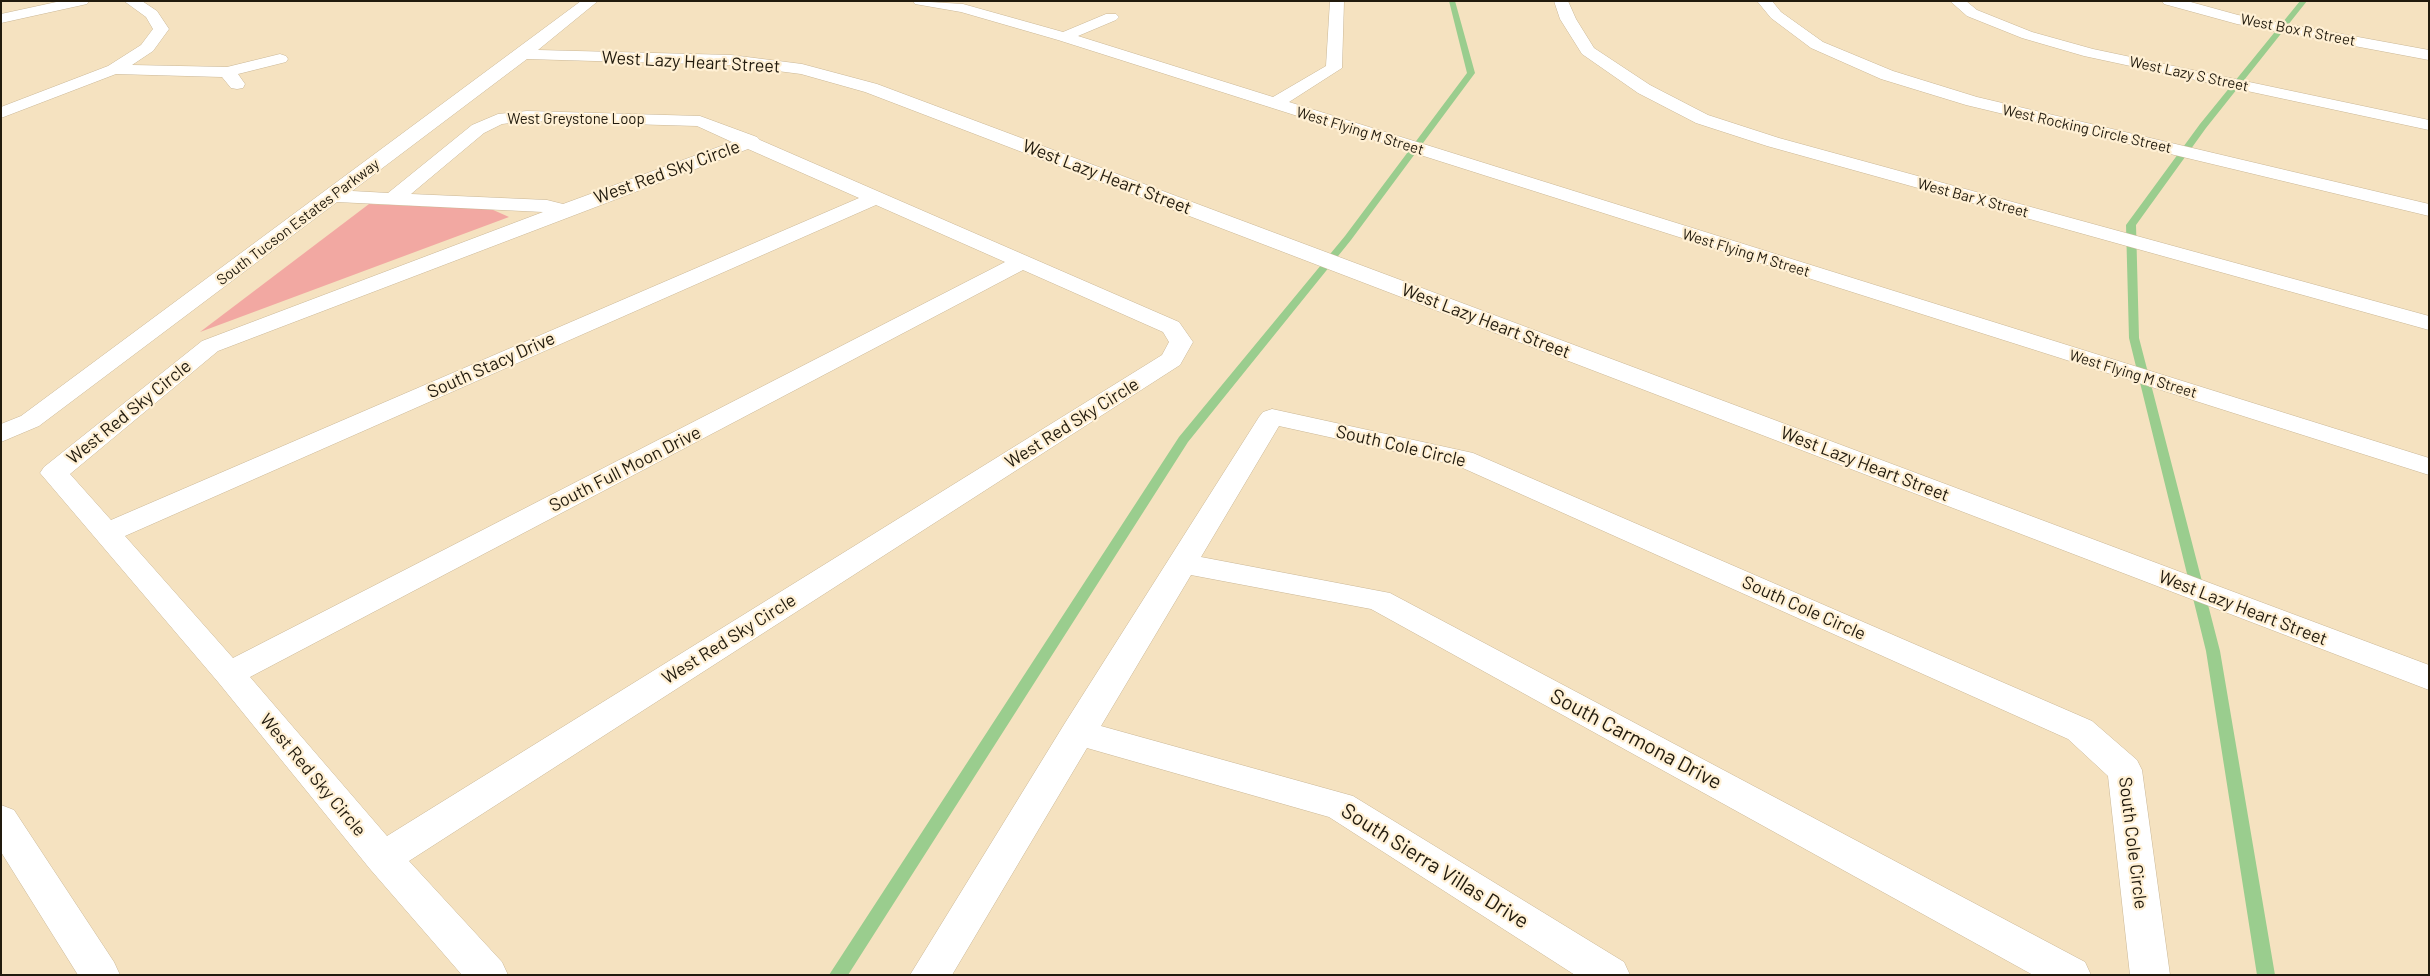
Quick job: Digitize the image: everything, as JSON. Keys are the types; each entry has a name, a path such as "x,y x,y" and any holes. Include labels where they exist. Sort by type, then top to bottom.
{"street":[{"path":"1,19 82,1"},
{"path":"1,113 114,69 147,48 161,29 152,14 131,1"},
{"name":"South Tucson Estates Parkway","path":"1,434 30,421 523,54 591,1"},
{"name":"West Flying M Street","path":"920,1 963,8 1064,37 2429,468"},
{"path":"1274,104 1334,68 1337,1"},
{"name":"West Bar X Street","path":"1561,1 1568,19 1588,51 1644,89 1702,119 1773,142 2429,323"},
{"name":"West Rocking Circle Street","path":"1764,1 1776,15 1817,45 1888,75 1972,101 2429,210"},
{"name":"West Lazy S Street","path":"1957,1 1972,13 2027,35 2090,53 2429,125"},
{"name":"West Box R Street","path":"2169,1 2237,19 2429,55"},
{"path":"1064,37 1111,17"},
{"name":"West Lazy Heart Street","path":"523,54 731,60 802,69 871,88 2429,678"},
{"path":"114,69 232,78 280,59"},
{"name":"West Greystone Loop","path":"394,198 478,128 498,119 527,116 700,120 750,142"},
{"name":"West Red Sky Circle","path":"383,858 1171,360 1181,342 1170,327 750,142 210,346 54,473 229,674 383,858 488,975"},
{"path":"333,196 547,206 564,211"},
{"name":"South Stacy Drive","path":"107,533 875,198"},
{"name":"South Full Moon Drive","path":"229,674 1021,263"},
{"name":"South Cole Circle","path":"1181,563 1272,417 1464,459 2080,730 2125,770 2150,975"},
{"path":"930,975 1181,563"},
{"name":"South Carmona Drive","path":"1181,563 1379,600 2071,975"},
{"name":"South Sierra Villas Drive","path":"1077,732 1340,806 1610,975"},
{"path":"1,820 100,975"}],"shaded area":[{"path":"369,204 491,209 509,217 200,332"}],"waterway":[{"path":"838,975 1183,440 1348,238 1471,73 1452,1"},
{"path":"2266,975 2213,651 2134,338 2131,225 2203,126 2304,1"}]}
